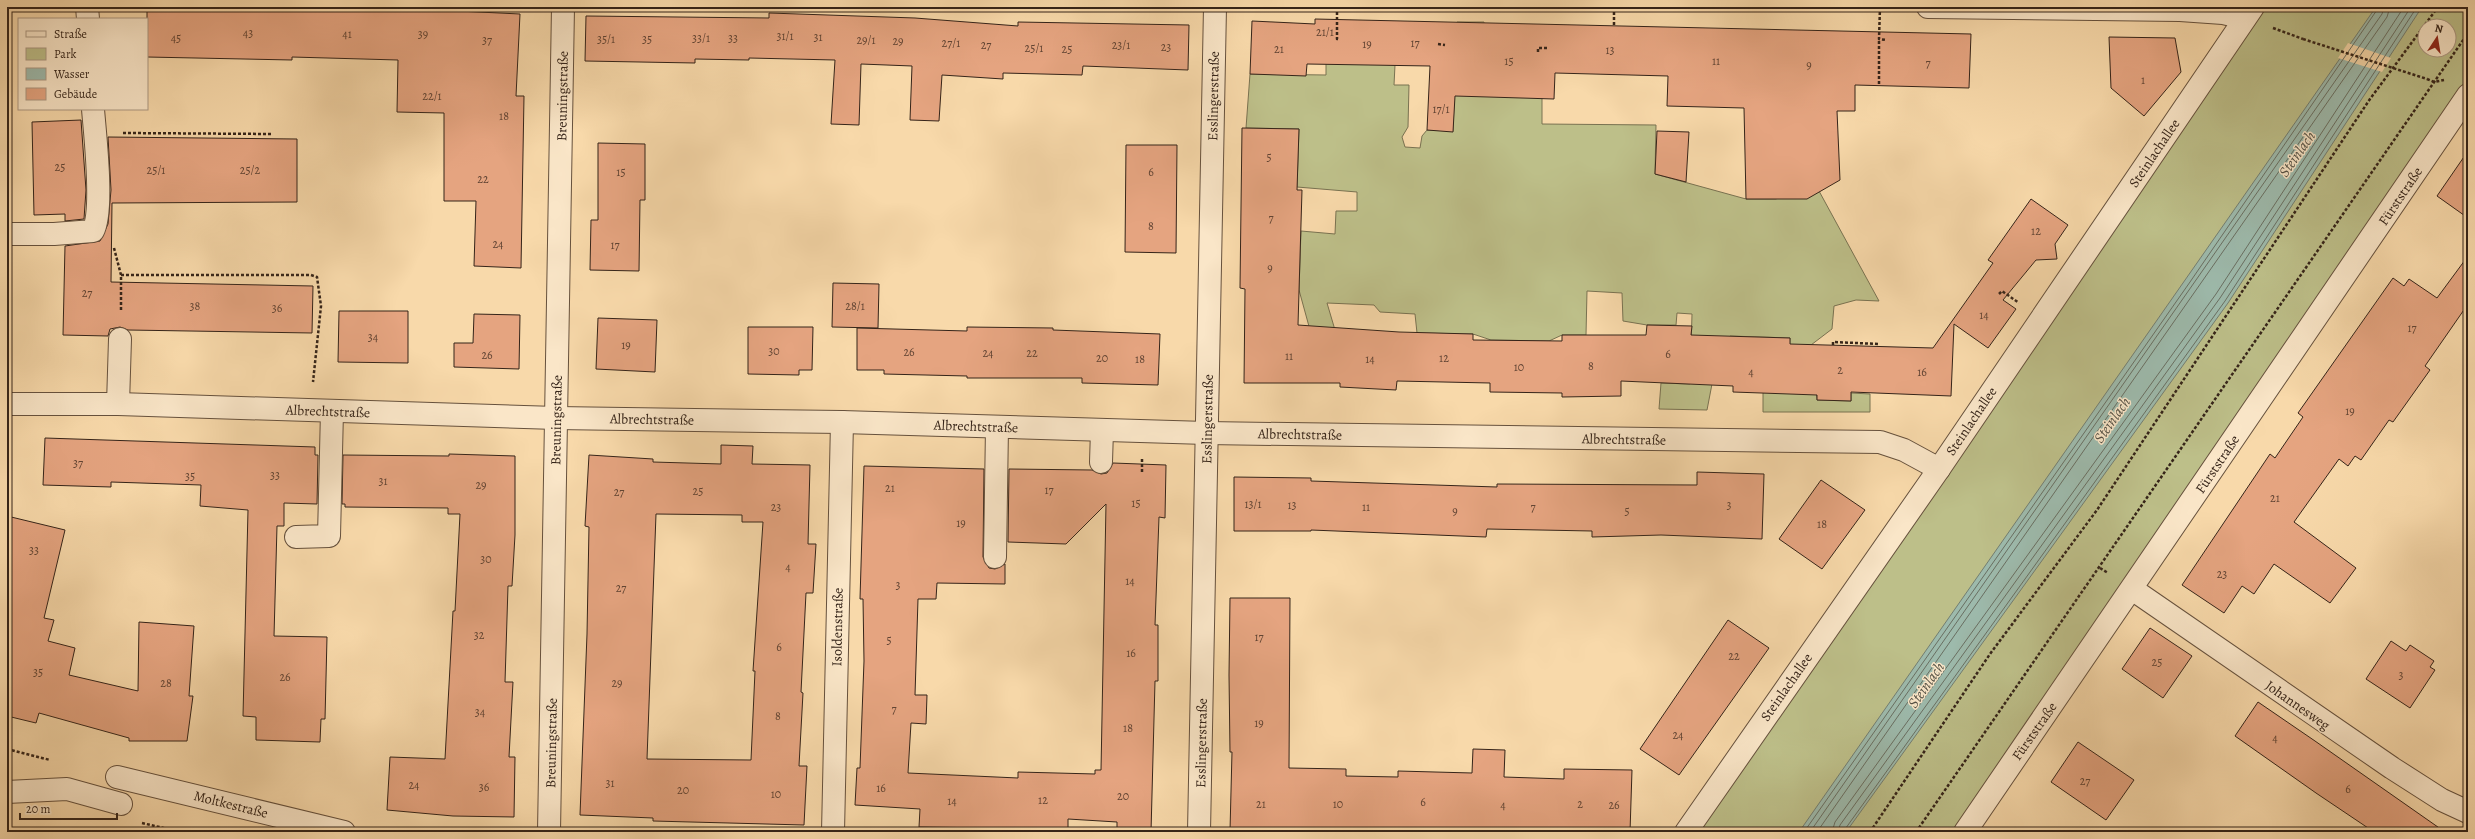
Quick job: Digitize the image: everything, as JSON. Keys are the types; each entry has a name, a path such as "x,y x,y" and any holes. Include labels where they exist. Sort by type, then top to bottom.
{"street":[{"path":"87,7 88,18"},
{"name":"Breuningstraße","path":"549,832 564,7"},
{"name":"Esslingerstraße","path":"1199,832 1215,7"},
{"path":"1928,7 2180,10 2249,13"},
{"name":"Steinlachallee","path":"1686,832 1939,469 2249,13"},
{"name":"Fürststraße","path":"1965,832 2132,590 2468,94"},
{"path":"7,234 54,234 93,231 96,224 97,200 93,110"},
{"path":"118,404 120,339"},
{"name":"Albrechtstraße","path":"7,404 118,404 556,418 842,422 1206,433 1880,442 1904,450 1939,469"},
{"path":"296,537 329,536 332,411"},
{"name":"Isoldenstraße","path":"833,832 842,422"},
{"path":"995,556 997,427"},
{"path":"1101,462 1102,430"},
{"name":"Johannesweg","path":"2132,590 2392,768 2442,800 2468,812"},
{"name":"Moltkestraße","path":"117,777 344,832"},
{"path":"7,792 67,790 121,804"}],"path":[{"path":"1337,7 1337,39 1340,39"},
{"path":"1614,7 1614,25"},
{"path":"1879,84 1880,7"},
{"path":"1870,832 1990,654 2096,510 2370,100 2438,7"},
{"path":"1916,832 2232,377 2468,33"},
{"path":"1879,39 1886,40"},
{"path":"2303,39 2427,79"},
{"path":"1438,44 1445,45"},
{"path":"1538,52 1538,48 1549,48"},
{"path":"95,132 273,134"},
{"path":"113,246 122,275 120,339"},
{"path":"122,275 311,275 317,277 321,306 311,411"},
{"path":"1999,294 2002,291 2009,296"},
{"path":"1833,345 1833,342 1879,344"},
{"path":"1142,465 1142,474"}],"green space":[{"path":"2253,7 2468,7 2468,94 1965,832 1687,832"},
{"path":"1457,22 1484,22 1483,51 1542,97 1542,124 1656,125 1655,174 1746,199 1776,199 1802,185 1819,191 1879,301 1856,300 1834,306 1832,329 1811,345 1817,400 1851,401 1851,393 1870,394 1870,412 1763,412 1763,393 1788,386 1790,338 1730,336 1712,384 1707,410 1659,409 1661,383 1690,384 1692,314 1677,313 1676,325 1647,325 1623,321 1622,293 1587,291 1586,335 1562,335 1549,341 1491,340 1473,334 1417,333 1415,314 1380,312 1374,305 1327,303 1335,330 1310,330 1299,290 1301,231 1335,234 1336,211 1357,211 1357,192 1297,187 1299,129 1246,128 1250,74 1326,75 1326,47 1395,65 1394,85 1409,85 1408,127 1402,137 1405,147 1420,148 1422,136 1427,130 1453,131"}],"water":[{"name":"Steinlach","path":"2376,7 2422,7 2228,303 1846,832 1799,832"}],"pier":[{"path":"2348,43 2391,58 2382,72 2338,58"}],"building":[{"path":"147,7 292,7 292,9 458,11 520,14 516,96 524,96 521,268 474,266 476,201 444,201 444,113 397,112 398,60 292,57 292,60 148,57"},
{"path":"769,13 915,18 1018,26 1018,22 1189,25 1188,70 1083,66 1082,75 1003,73 1003,79 942,75 939,121 910,120 912,66 861,64 859,125 831,124 835,60 749,58 749,60 695,59 695,63 585,61 586,16 769,18"},
{"path":"1315,19 1971,34 1969,88 1855,85 1855,111 1837,111 1840,180 1807,199 1746,199 1744,108 1667,106 1668,76 1555,73 1554,99 1455,96 1453,132 1427,130 1430,66 1307,64 1306,76 1250,74 1252,21 1315,24"},
{"path":"2109,37 2175,38 2181,72 2144,116 2111,88"},
{"path":"81,120 86,190 84,219 65,221 65,214 34,215 32,122"},
{"path":"1242,128 1299,129 1297,190 1302,190 1298,325 1399,332 1473,334 1473,340 1562,341 1562,335 1646,335 1647,325 1692,326 1691,335 1790,338 1790,344 1933,348 1993,263 1988,260 2031,199 2068,225 2055,244 2057,259 2036,260 2003,300 2016,309 1988,348 1954,324 1951,396 1851,392 1851,401 1817,400 1817,395 1733,392 1733,386 1621,381 1621,396 1562,397 1562,393 1490,392 1490,383 1397,381 1396,390 1340,387 1340,383 1244,383 1245,289 1240,288"},
{"path":"1657,131 1689,132 1686,182 1655,174"},
{"path":"108,137 297,139 297,202 112,203 111,282 313,286 312,333 128,330 120,327 110,329 108,336 63,335 65,246 100,241 108,224 111,190"},
{"path":"598,143 645,144 645,200 640,200 639,271 590,270 591,220 598,220"},
{"path":"1126,145 1177,145 1176,253 1125,252"},
{"path":"2468,151 2468,218 2437,196"},
{"path":"2468,256 2468,304 2425,366 2430,370 2393,422 2389,420 2361,460 2355,456 2348,466 2339,459 2294,522 2356,568 2330,603 2274,564 2254,594 2242,586 2224,613 2182,585 2270,454 2275,458 2303,417 2298,413 2393,278 2404,286 2409,279 2437,298"},
{"path":"833,283 879,284 878,328 832,327"},
{"path":"339,311 408,311 408,363 338,362"},
{"path":"474,314 520,315 519,369 454,367 454,343 473,343"},
{"path":"598,318 657,320 655,372 596,369"},
{"path":"748,327 813,327 812,370 799,370 799,375 748,374"},
{"path":"967,327 1053,328 1053,330 1160,334 1158,385 1082,383 1082,378 967,378 967,376 884,374 884,370 857,370 857,328 967,331"},
{"path":"45,438 315,447 315,455 318,455 317,504 284,503 284,526 277,526 274,636 327,637 325,719 321,719 320,742 256,740 256,717 243,716 248,510 200,506 201,485 111,482 111,487 43,485"},
{"path":"721,445 753,446 752,464 810,465 808,544 816,544 813,593 806,593 801,692 803,693 799,766 807,766 804,825 653,821 653,818 580,815 587,634 589,527 585,526 589,455 653,459 653,462 721,464","holes":["656,514 742,515 742,522 763,522 753,671 755,671 751,760 647,759"]},
{"path":"449,454 515,456 515,535 512,586 508,586 505,682 513,682 509,757 515,757 514,817 453,816 387,810 390,757 445,759 460,514 448,514 448,508 345,507 345,504 342,504 343,455 449,456"},
{"path":"1113,463 1166,465 1165,518 1159,517 1155,625 1158,625 1158,681 1155,681 1151,832 1117,830 1117,822 1068,819 1068,829 919,827 920,809 855,805 857,768 860,768 864,661 863,599 860,599 864,466 984,469 983,557 989,568 995,569 1005,564 1005,584 937,583 936,599 918,599 915,695 927,695 926,724 911,723 908,773 1018,778 1018,772 1095,774 1095,770 1101,770 1106,504 1066,544 1008,542 1009,469 1092,470 1101,474 1107,473"},
{"path":"1697,472 1764,474 1762,539 1661,535 1592,537 1592,531 1487,529 1486,537 1311,530 1234,531 1234,477 1311,478 1311,481 1497,487 1497,484 1697,485"},
{"path":"1821,480 1865,510 1822,569 1779,539"},
{"path":"7,516 65,530 44,618 54,620 48,641 75,648 69,675 138,691 139,622 194,626 189,696 193,696 187,741 129,741 129,738 39,713 36,723 7,716"},
{"path":"1230,598 1290,598 1289,768 1346,769 1346,776 1398,777 1398,771 1472,773 1473,749 1505,750 1504,777 1564,779 1564,769 1632,770 1630,832 1230,831 1232,752 1230,752 1229,675"},
{"path":"1728,620 1769,648 1679,775 1640,749"},
{"path":"2150,628 2192,656 2163,698 2122,669"},
{"path":"2391,641 2406,651 2410,645 2434,661 2430,667 2435,670 2410,708 2366,679"},
{"path":"2258,702 2445,832 2374,832 2316,793 2235,736"},
{"path":"2078,742 2134,780 2106,820 2051,782"}]}
